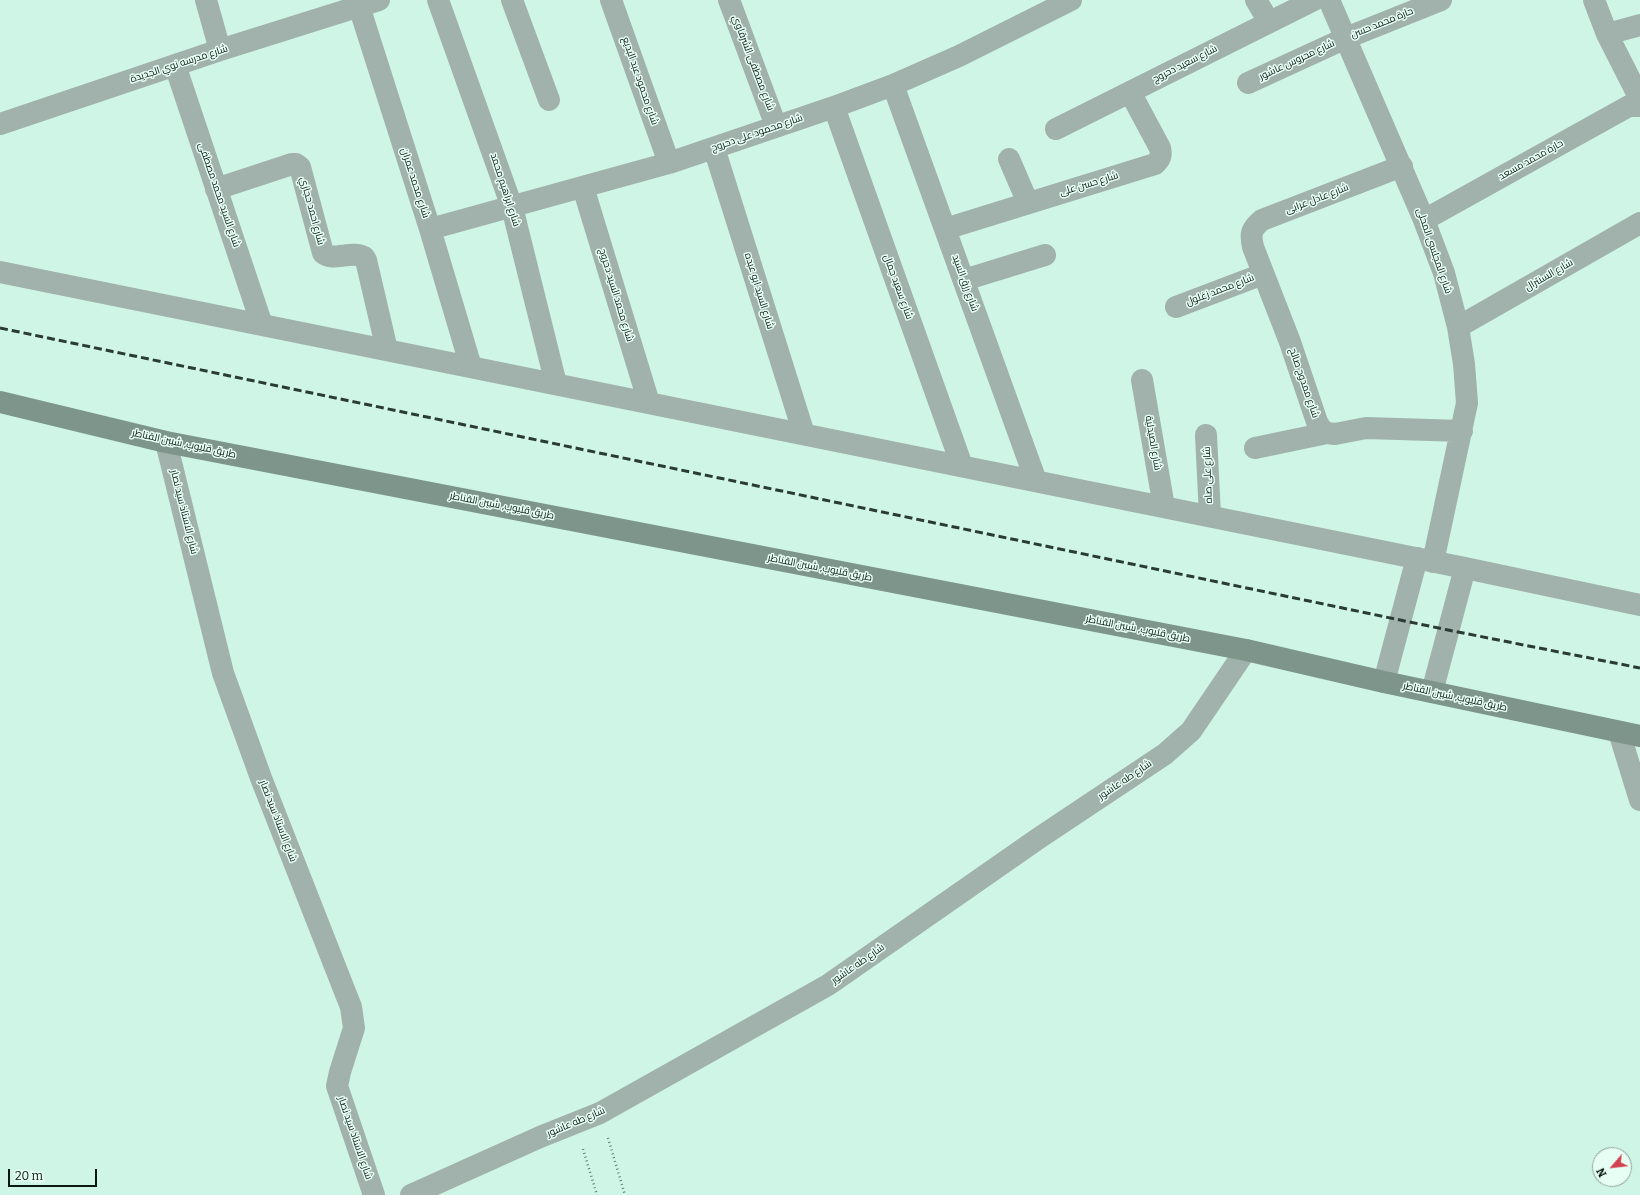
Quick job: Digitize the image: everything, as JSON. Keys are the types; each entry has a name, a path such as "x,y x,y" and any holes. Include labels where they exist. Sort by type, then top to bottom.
{"main road":[{"name":"طريق قليوب, شبين القناطر","path":"0,402 166,442 1246,650 1384,682 1640,736"}],"street":[{"path":"206,0 220,50"},
{"name":"شارع مدرسه نوي الجديدة","path":"0,124 358,4 379,0"},
{"name":"شارع ابراهيم محمد","path":"438,0 512,207 556,384"},
{"path":"512,0 549,100"},
{"name":"شارع محمود عبد البديع","path":"611,0 668,163"},
{"name":"شارع مصطفى الشرقاوي","path":"729,0 776,126"},
{"name":"شارع محمود على دحروج","path":"430,230 668,163 834,107 893,85 959,56 1071,0"},
{"path":"1256,0 1269,22"},
{"name":"شارع سعيد دحروج","path":"1056,129 1314,0"},
{"name":"شارع المجلسى المحلى","path":"1329,0 1402,166 1444,273 1458,327 1464,364 1467,403 1462,431 1425,560 1384,682"},
{"name":"حارة محمد حسن","path":"1346,38 1441,0"},
{"path":"1594,0 1607,34 1640,99"},
{"name":"شارع محمد عمران","path":"358,4 430,230 471,367"},
{"path":"1607,34 1640,25"},
{"name":"شارع محروس عاشور","path":"1248,83 1346,38"},
{"name":"شارع السيد محمد مصطفى","path":"175,66 262,325"},
{"name":"شارع رزق السيد","path":"893,85 1036,481"},
{"name":"شارع حسن على","path":"945,229 1155,164 1159,160 1161,154 1160,148 1130,92"},
{"name":"حارة محمد مسعد","path":"1424,220 1629,106 1640,106"},
{"name":"شارع سعيد جمال","path":"834,107 962,466"},
{"name":"شارع السيد ابو عبده","path":"714,148 804,434"},
{"path":"1009,159 1028,203"},
{"name":"شارع احمد حجازي","path":"216,189 292,164 296,164 300,167 323,253 329,257 358,254 366,260 387,350"},
{"name":"شارع عادل عرابى","path":"1253,248 1251,237 1254,226 1262,220 1402,166"},
{"name":"شارع محمد السيد دحروج","path":"582,187 649,403"},
{"name":"شارع السنترال","path":"1458,327 1640,223"},
{"name":"شارع ممدوح صالح","path":"1253,248 1290,342 1317,422 1321,429 1327,433"},
{"path":"964,280 1045,254"},
{"path":"0,272 1210,516 1640,605"},
{"name":"شارع محمد زغلول","path":"1176,307 1264,274"},
{"name":"شارع الصيدلية","path":"1142,380 1164,507"},
{"path":"1255,448 1327,433 1335,434 1366,428 1462,431"},
{"name":"شارع على صاه","path":"1206,435 1210,516"},
{"name":"شارع الاستاذ سيد نصار","path":"166,442 223,672 264,785 351,1007 354,1028 337,1086 374,1195"},
{"path":"1432,692 1465,568"},
{"name":"شارع طه عاشور","path":"411,1195 540,1137 600,1113 828,985 1039,838 1165,754 1191,731 1246,650"},
{"path":"1619,732 1640,800"}],"path":[{"path":"600,1113 625,1195"},
{"path":"574,1124 597,1195"}],"railway":[{"path":"0,328 1448,630 1640,668"}]}
